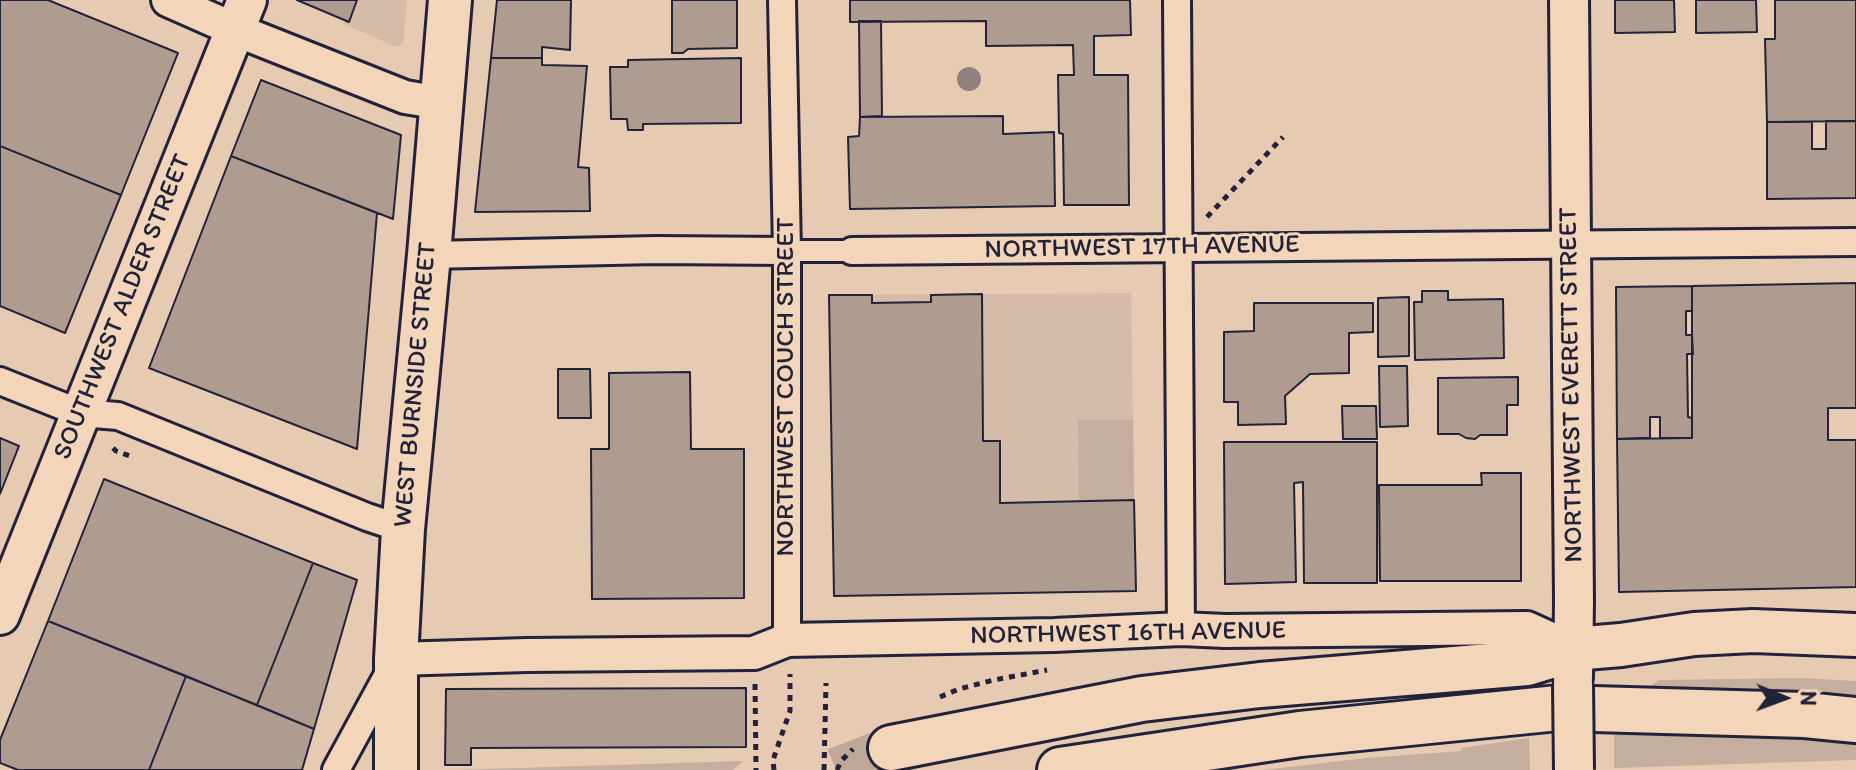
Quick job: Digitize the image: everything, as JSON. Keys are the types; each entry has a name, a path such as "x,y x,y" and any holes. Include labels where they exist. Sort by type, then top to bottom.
{"highway":[{"path":"891,748 1142,699 1260,685 1527,663 1573,666"},
{"path":"1060,770 1300,734 1558,708 1805,715 1856,720"}],"main road":[{"name":"WEST BURNSIDE STREET","path":"396,770 396,659 403,529 450,0"},
{"name":"NORTHWEST EVERETT STREET","path":"1569,0 1574,770"},
{"name":"SOUTHWEST ALDER STREET","path":"0,615 242,15"},
{"name":"NORTHWEST 16TH AVENUE","path":"1573,666 1621,645 1694,634 1753,631 1856,635"}],"street":[{"path":"168,0 242,15 405,97 441,103"},
{"name":"NORTHWEST COUCH STREET","path":"782,0 787,251 787,640"},
{"path":"1177,0 1181,629"},
{"name":"NORTHWEST 17TH AVENUE","path":"429,255 656,250 1856,242"},
{"path":"0,381 80,413 118,416 403,529"},
{"name":"NORTHWEST 16TH AVENUE","path":"396,659 754,653 787,640 1054,635 1181,629 1527,628 1573,666"},
{"path":"336,770 396,659"}],"path":[{"path":"1178,248 1283,137"},
{"path":"774,770 773,760 790,711 787,640"},
{"path":"755,683 756,770"},
{"path":"824,770 826,683"}],"shaded area":[{"path":"295,0 407,0 403,44 396,47"},
{"path":"1131,293 1136,591 834,596 829,295"},
{"path":"1078,420 1133,420 1134,500 1079,501"},
{"path":"1803,678 1856,681 1856,711 1637,696 1659,680"},
{"path":"1724,731 1856,734 1856,760 1614,768 1614,735"},
{"path":"1529,738 1530,770 1263,770 1461,751 1462,748"},
{"path":"743,761 733,770 453,770"}],"building":[{"path":"0,0 48,0 178,53 121,195 0,146"},
{"path":"297,0 357,0 349,22"},
{"path":"497,0 571,0 570,50 542,47 542,58 491,58"},
{"path":"672,0 737,0 737,48 688,49 683,53 672,53"},
{"path":"850,0 1130,0 1131,35 1094,36 1094,75 1128,75 1129,205 1064,205 1058,75 1074,75 1073,45 986,46 986,21 850,22"},
{"path":"1615,0 1674,0 1675,32 1615,33"},
{"path":"1696,0 1756,0 1757,32 1696,33"},
{"path":"1775,0 1856,0 1856,121 1767,122 1765,39 1775,39"},
{"path":"859,21 881,21 882,116 860,117"},
{"path":"491,58 542,58 542,65 587,66 578,167 589,168 590,211 475,212"},
{"path":"741,58 741,123 643,124 643,130 628,130 627,119 611,119 610,67 628,67 628,60"},
{"path":"261,80 401,135 393,219 231,156"},
{"path":"1003,116 1003,134 1054,132 1055,206 850,209 848,137 859,136 860,117"},
{"path":"1826,121 1856,121 1856,198 1767,199 1767,122 1812,122 1812,149 1826,149"},
{"path":"0,146 121,195 65,333 0,306"},
{"path":"231,156 377,213 357,449 149,368"},
{"path":"1856,283 1856,408 1828,408 1828,440 1856,440 1856,587 1619,592 1617,439 1692,438 1692,286"},
{"path":"1692,286 1692,311 1686,311 1686,335 1692,335 1693,354 1687,354 1688,417 1692,418 1692,438 1660,438 1660,417 1650,417 1650,438 1617,439 1616,287"},
{"path":"1422,291 1448,291 1448,300 1503,299 1504,358 1415,360 1414,302 1422,302"},
{"path":"982,294 983,441 1000,441 1000,503 1134,500 1136,591 834,596 829,295 872,295 872,303 931,302 931,295"},
{"path":"1409,297 1409,356 1378,357 1378,298"},
{"path":"1254,303 1373,303 1373,332 1349,333 1349,373 1310,374 1285,396 1286,424 1238,425 1238,402 1224,402 1224,332 1254,331"},
{"path":"1379,366 1407,366 1408,426 1380,427"},
{"path":"558,369 590,369 591,418 558,418"},
{"path":"690,372 691,449 744,449 744,598 592,599 591,449 609,449 609,373"},
{"path":"1518,377 1518,405 1507,405 1507,435 1480,435 1475,439 1459,434 1438,434 1438,378"},
{"path":"1342,406 1376,406 1377,439 1343,439"},
{"path":"0,438 19,446 0,494"},
{"path":"1224,442 1377,442 1377,583 1304,583 1303,482 1294,483 1296,582 1225,584"},
{"path":"1481,473 1521,473 1521,581 1380,581 1379,485 1482,485"},
{"path":"104,479 313,563 257,705 48,621"},
{"path":"313,563 357,580 314,729 257,705"},
{"path":"48,621 186,676 149,770 18,770 0,763 0,740"},
{"path":"186,676 314,729 302,770 149,770"},
{"path":"746,688 746,747 471,748 471,765 445,765 446,689"}],"tunnel":[{"path":"836,770 891,748"}]}
